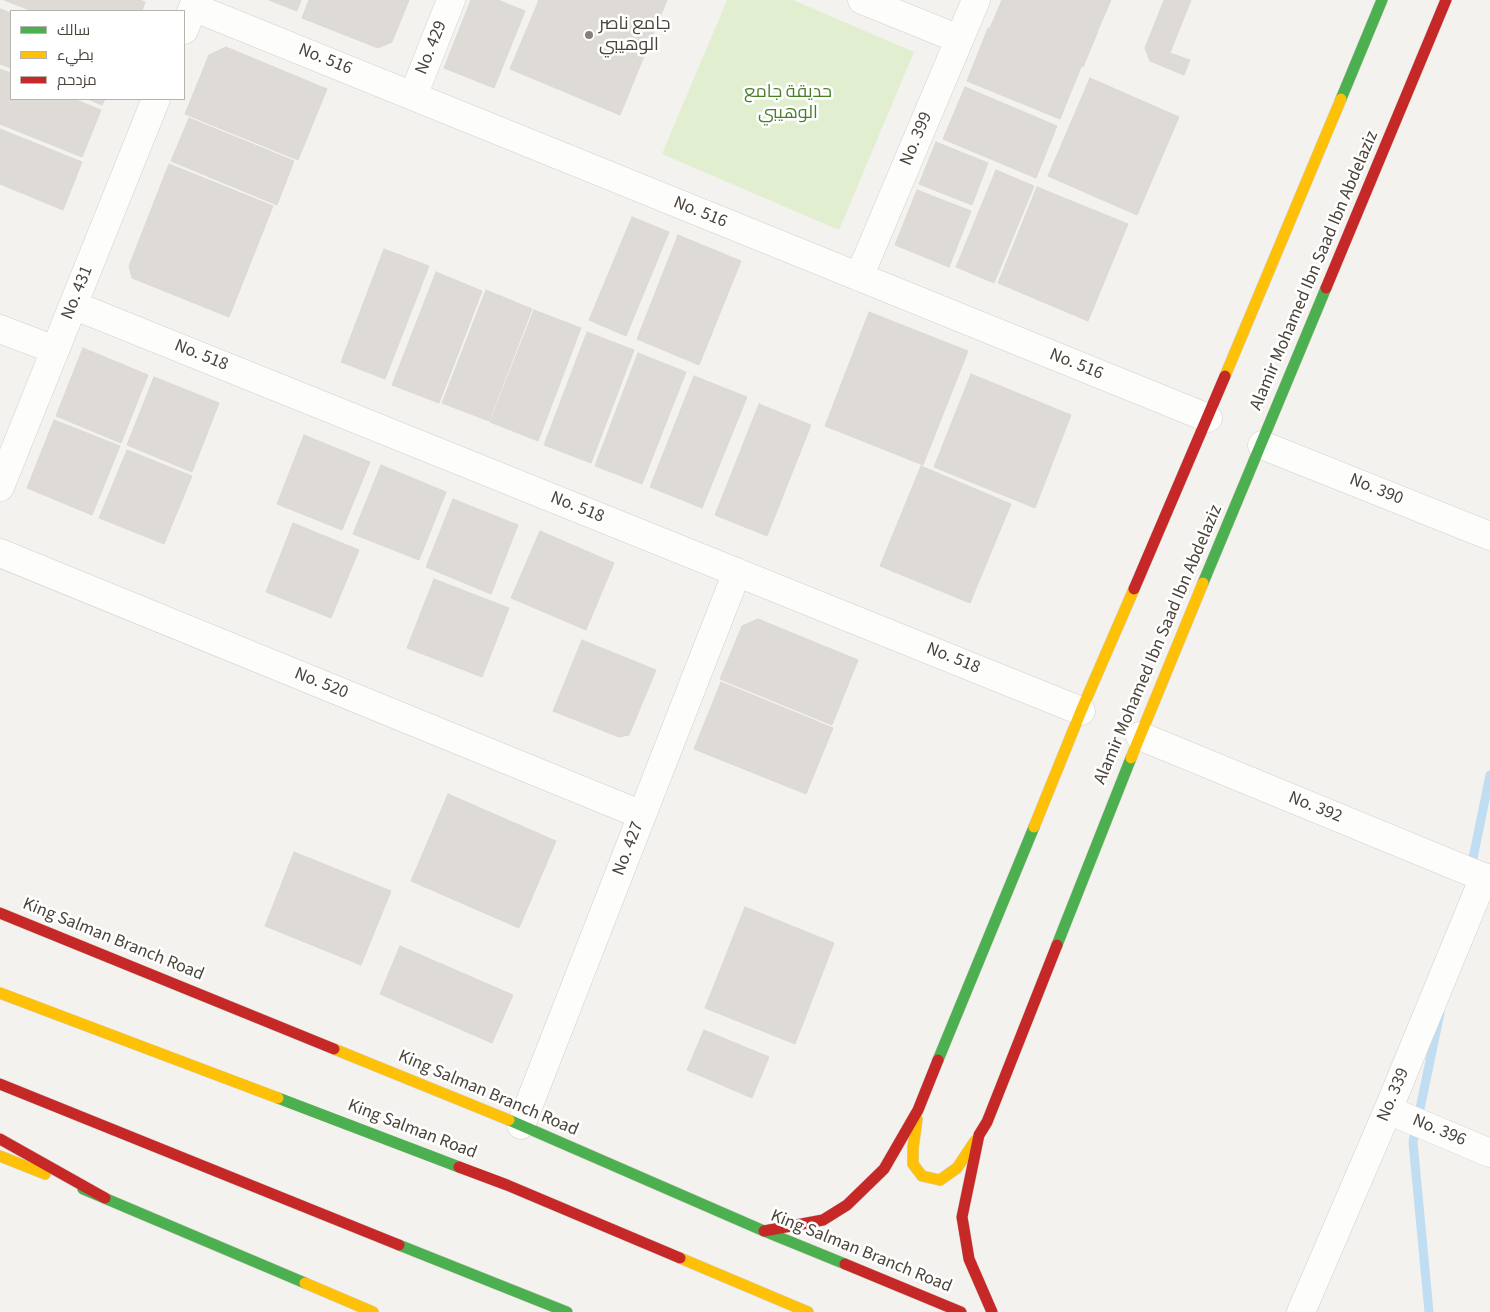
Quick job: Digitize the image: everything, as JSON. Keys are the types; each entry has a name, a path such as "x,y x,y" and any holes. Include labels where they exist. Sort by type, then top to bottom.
{"main road":[{"path":"764,1232 823,1220 847,1205 884,1169 918,1110 1081,711 1208,418 1382,0"},
{"name":"Alamir Mohamed Ibn Saad Ibn Abdelaziz","path":"992,1312 968,1259 962,1217 979,1135 987,1122 1140,736 1446,0"},
{"name":"King Salman Branch Road","path":"0,913 521,1125 764,1232 961,1312"},
{"name":"King Salman Road","path":"0,993 507,1185 808,1312"},
{"path":"0,1084 567,1312"},
{"path":"918,1110 913,1148 914,1164 922,1176 940,1180 957,1168 979,1135"},
{"path":"0,1139 105,1198"},
{"path":"0,1156 105,1198 373,1312"}],"street":[{"name":"No. 429","path":"414,96 452,0"},
{"path":"862,0 959,39"},
{"name":"No. 399","path":"859,277 976,0"},
{"name":"No. 516","path":"191,12 414,96 1208,418"},
{"name":"No. 431","path":"0,487 156,100"},
{"name":"No. 518","path":"73,305 1081,711"},
{"path":"0,329 55,350"},
{"name":"No. 390","path":"1262,445 1490,536"},
{"name":"No. 520","path":"0,553 642,815"},
{"name":"No. 427","path":"521,1125 737,572"},
{"name":"No. 392","path":"1140,736 1487,879"},
{"name":"No. 339","path":"1301,1312 1487,879"},
{"name":"No. 396","path":"1388,1110 1490,1153"}],"green space":[{"name":"حديقة جامع الوهيبي","path":"727,0 793,0 914,52 839,230 662,154"}],"building":[{"path":"4,0 140,0 145,2 142,10 29,10"},
{"path":"269,0 301,0 297,11"},
{"path":"309,0 409,0 392,42 378,48 302,18"},
{"path":"471,0 498,0 525,11 494,88 444,68"},
{"name":"جامع ناصر الوهيبي","path":"539,0 667,0 620,115 510,69"},
{"path":"1002,0 1024,0 1098,31 1083,67 990,28"},
{"path":"1026,0 1111,0 1098,30"},
{"path":"1164,0 1191,0 1170,53 1190,60 1184,75 1150,61 1145,48"},
{"path":"0,9 10,13 10,68 0,64"},
{"path":"988,28 1081,67 1060,119 967,81"},
{"path":"226,47 327,89 298,160 185,114 209,55"},
{"path":"0,69 10,73 10,100 76,100 101,110 82,157 0,124"},
{"path":"1090,78 1179,117 1137,215 1048,176"},
{"path":"965,87 1057,126 1036,178 943,139"},
{"path":"90,100 104,100 102,105"},
{"path":"189,118 294,161 277,205 171,161"},
{"path":"0,129 82,162 63,210 0,184"},
{"path":"936,142 988,163 972,205 919,184"},
{"path":"169,164 273,206 229,317 132,278 129,266"},
{"path":"996,170 1034,186 994,283 956,267"},
{"path":"1037,187 1128,224 1088,321 998,283"},
{"path":"917,190 971,211 949,267 895,245"},
{"path":"632,217 669,232 626,336 589,320"},
{"path":"678,235 741,261 699,365 637,339"},
{"path":"384,249 429,266 385,379 341,362"},
{"path":"436,272 482,291 439,403 392,385"},
{"path":"486,290 532,309 489,421 442,403"},
{"path":"534,310 581,328 538,441 490,422"},
{"path":"869,312 968,351 923,465 825,426"},
{"path":"587,332 634,350 591,463 544,445"},
{"path":"83,348 148,375 121,443 56,416"},
{"path":"638,353 686,372 642,484 595,466"},
{"path":"971,374 1071,415 1035,508 934,467"},
{"path":"694,376 747,397 702,508 650,487"},
{"path":"154,377 219,403 192,472 127,445"},
{"path":"759,404 811,425 767,536 715,515"},
{"path":"54,420 120,446 92,515 27,488"},
{"path":"304,435 370,462 342,530 277,504"},
{"path":"127,450 192,476 164,544 99,518"},
{"path":"381,465 446,492 419,560 353,534"},
{"path":"921,466 1011,504 970,603 880,566"},
{"path":"453,499 518,525 491,594 426,567"},
{"path":"293,523 359,550 331,618 266,592"},
{"path":"540,531 614,563 586,630 511,598"},
{"path":"434,579 509,608 482,677 407,648"},
{"path":"758,619 858,660 832,725 720,679 742,626"},
{"path":"582,640 656,670 629,735 619,737 553,711"},
{"path":"721,682 833,728 806,794 694,749"},
{"path":"448,794 556,841 519,928 411,881"},
{"path":"294,852 391,891 361,965 265,926"},
{"path":"745,907 834,943 795,1044 705,1008"},
{"path":"400,946 513,995 492,1043 380,994"},
{"path":"704,1030 769,1057 752,1098 687,1070"}],"waterway":[{"path":"1471,868 1490,775"},
{"path":"1429,1312 1413,1142 1440,1013"}],"traffic: fast":[{"path":"1341,99 1382,0"},
{"path":"1203,583 1326,288"},
{"path":"1057,945 1131,758"},
{"path":"938,1060 1034,827"},
{"path":"278,1098 459,1167"},
{"path":"509,1120 764,1231 845,1264"},
{"path":"83,1189 305,1283"},
{"path":"399,1245 567,1312"}],"traffic: slow":[{"path":"1225,376 1341,99"},
{"path":"1131,758 1203,583"},
{"path":"1034,827 1081,711 1134,589"},
{"path":"0,993 278,1098"},
{"path":"334,1049 509,1120"},
{"path":"917,1119 913,1164 922,1176 940,1180 957,1168 975,1141"},
{"path":"0,1156 45,1174"},
{"path":"680,1258 808,1312"},
{"path":"305,1283 373,1312"}],"traffic: jam":[{"path":"1326,288 1446,0"},
{"path":"1134,589 1225,376"},
{"path":"0,913 334,1049"},
{"path":"992,1312 969,1259 962,1217 979,1135 987,1122 1057,945"},
{"path":"764,1231 823,1220 847,1205 884,1169 918,1110 938,1060"},
{"path":"0,1084 399,1245"},
{"path":"0,1139 105,1198"},
{"path":"459,1167 507,1185 680,1258"},
{"path":"845,1264 961,1312"}],"place":[{"name":"جامع ناصر الوهيبي","path":"589,35"}]}
